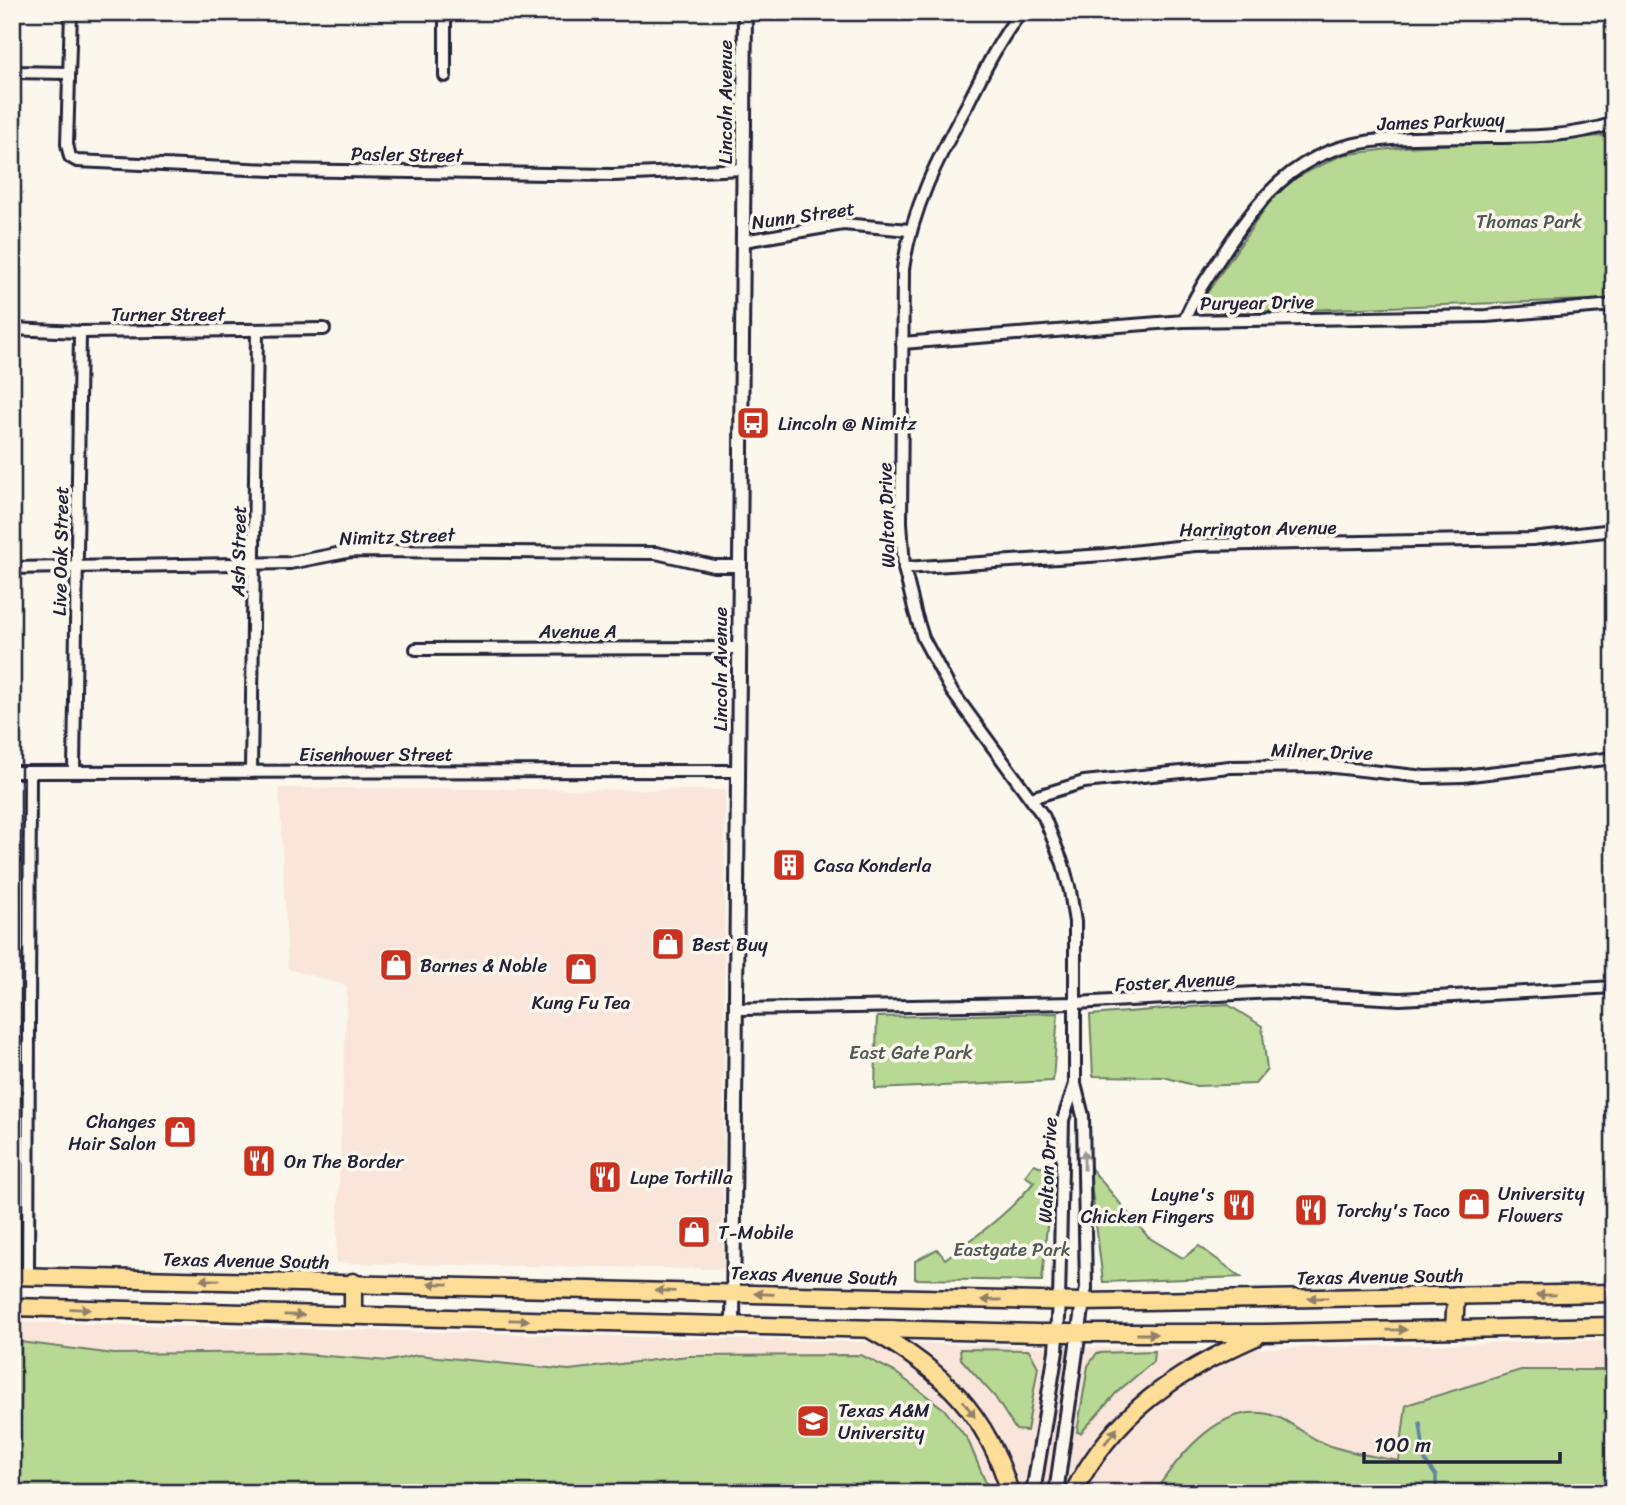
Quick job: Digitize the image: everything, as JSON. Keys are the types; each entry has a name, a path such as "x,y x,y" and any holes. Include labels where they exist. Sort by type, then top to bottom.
{"main road":[{"name":"Texas Avenue South","path":"20,1276 353,1282 1083,1302 1614,1293"},
{"path":"353,1282 353,1316"},
{"path":"1454,1329 1456,1296"},
{"path":"12,1307 1078,1334 1614,1326"},
{"path":"869,1329 922,1360 965,1402 989,1439 1010,1493"},
{"path":"1073,1493 1117,1429 1161,1387 1193,1366 1264,1333"}],"street":[{"path":"12,72 69,73 71,12"},
{"path":"445,12 445,76"},
{"name":"Lincoln Avenue","path":"733,1326 744,12"},
{"name":"Walton Drive","path":"1021,12 990,59 927,180 909,230 903,268 901,522 904,568 923,638 951,690 1031,798 1053,837 1070,891 1075,922 1075,1084 1083,1116 1086,1289 1083,1302"},
{"name":"Pasler Street","path":"69,73 67,144 70,158 85,163 271,170 612,175 743,169"},
{"name":"James Parkway","path":"1184,321 1195,294 1251,210 1275,184 1326,152 1352,143 1389,138 1549,136 1590,131 1614,123"},
{"name":"Nunn Street","path":"744,241 843,223 909,230"},
{"name":"Puryear Drive","path":"902,343 1184,321 1486,316 1614,305"},
{"name":"Turner Street","path":"12,329 80,332 324,329"},
{"name":"Ash Street","path":"251,772 257,331"},
{"name":"Live Oak Street","path":"74,771 80,332"},
{"name":"Harrington Avenue","path":"904,568 1104,555 1195,545 1532,539 1614,530"},
{"name":"Nimitz Street","path":"12,568 290,564 352,551 656,553 714,566 739,566"},
{"name":"Avenue A","path":"416,649 740,648"},
{"name":"Milner Drive","path":"1031,798 1084,782 1230,767 1325,766 1425,777 1463,776 1614,758"},
{"name":"Eisenhower Street","path":"12,772 739,771"},
{"path":"20,1276 30,772"},
{"name":"Foster Avenue","path":"737,1009 1076,1003 1272,992 1400,999 1614,987"},
{"name":"Walton Drive","path":"1059,1301 1063,1120 1075,1084"},
{"path":"1033,1493 1058,1333 1059,1301"},
{"path":"1056,1493 1083,1302"}],"shaded area":[{"path":"279,788 725,790 723,1269 336,1263 347,986 288,969"},
{"name":"Texas A&M University","path":"12,1322 1200,1350 1614,1340 1614,1493 12,1493"}],"green space":[{"name":"Thomas Park","path":"1614,132 1614,299 1217,313 1205,307 1203,299 1275,194 1295,178 1342,155 1405,147 1603,136"},
{"path":"1227,1004 1262,1026 1267,1070 1255,1084 1196,1086 1164,1077 1093,1076 1090,1015"},
{"name":"East Gate Park","path":"1058,1013 1053,1081 875,1089 877,1017"},
{"name":"Eastgate Park","path":"1034,1164 1052,1171 1042,1281 915,1279 915,1261 937,1249 945,1259 981,1233 1014,1204 1034,1182 1025,1176"},
{"name":"Eastgate Park","path":"1089,1166 1148,1237 1183,1258 1199,1246 1241,1277 1103,1282"},
{"path":"12,1341 114,1354 278,1352 389,1361 418,1355 569,1370 688,1356 861,1355 895,1372 944,1409 968,1440 990,1493 12,1493"},
{"path":"960,1349 1029,1350 1038,1367 1027,1431 1016,1430 995,1397 961,1359"},
{"path":"1154,1351 1153,1362 1117,1392 1081,1433 1077,1432 1088,1366 1097,1353"},
{"path":"1521,1370 1614,1370 1614,1493 1154,1493 1190,1447 1222,1422 1240,1415 1258,1413 1278,1417 1334,1447 1399,1461 1406,1405"}],"waterway":[{"path":"1420,1423 1425,1461 1436,1476 1436,1493"}],"place":[{"name":"Lincoln @ Nimitz","path":"753,423"},
{"name":"Casa Konderla","path":"789,865"},
{"name":"Best Buy","path":"668,944"},
{"name":"Barnes & Noble","path":"396,965"},
{"name":"Kung Fu Tea","path":"581,969"},
{"name":"Changes Hair Salon","path":"180,1132"},
{"name":"On The Border","path":"259,1161"},
{"name":"Lupe Tortilla","path":"605,1177"},
{"name":"University Flowers","path":"1474,1204"},
{"name":"Layne's Chicken Fingers","path":"1239,1205"},
{"name":"Torchy's Taco","path":"1311,1210"},
{"name":"T-Mobile","path":"694,1232"},
{"name":"Texas A&M University","path":"813,1421"}]}
